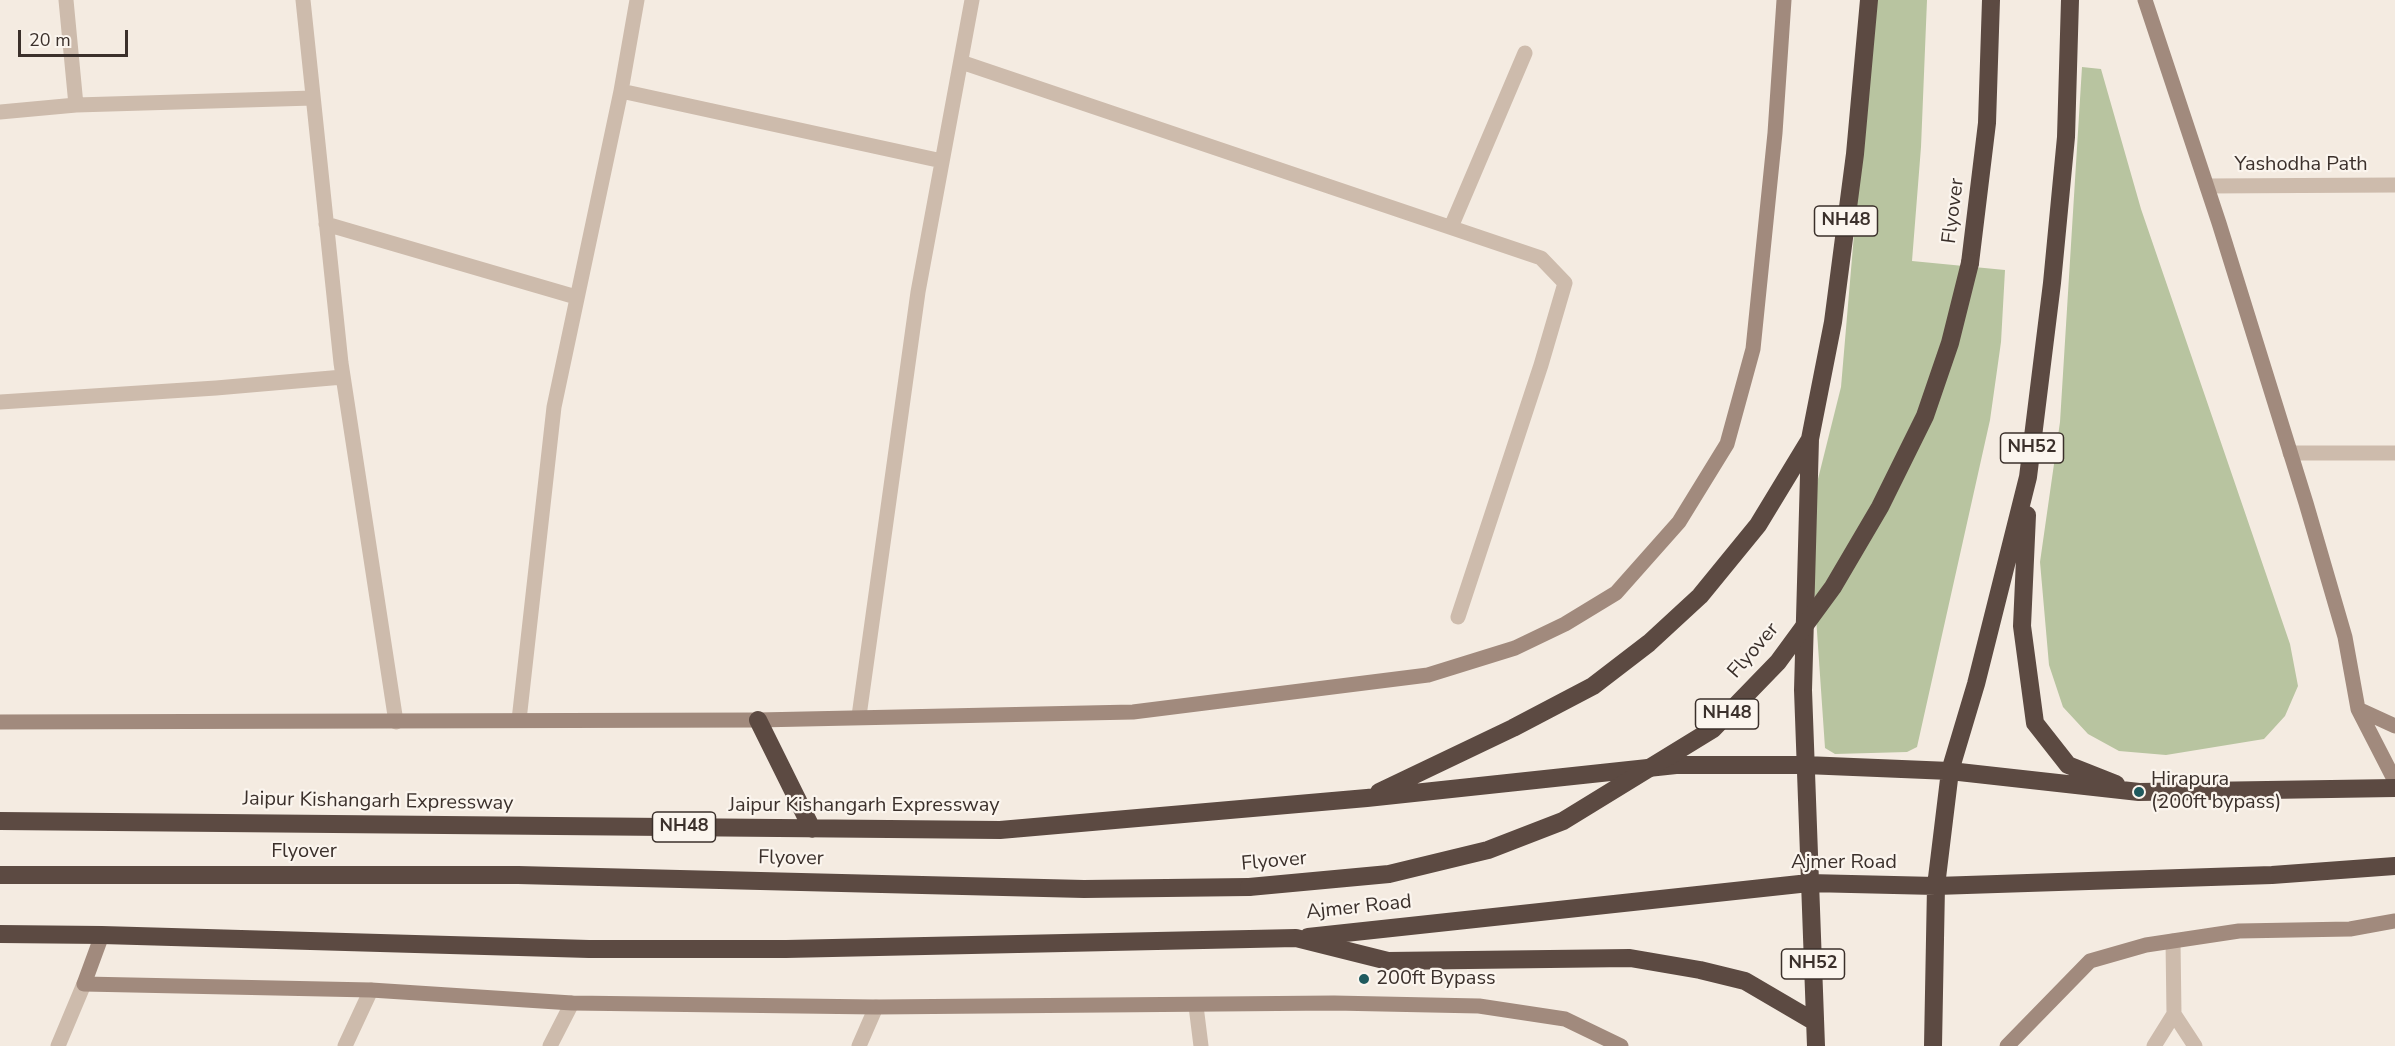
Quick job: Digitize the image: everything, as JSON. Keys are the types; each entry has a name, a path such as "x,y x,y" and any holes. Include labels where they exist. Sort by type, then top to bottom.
{"highway":[{"name":"NH48","path":"1366,798 1513,728 1593,686 1649,643 1700,596 1758,525 1810,439 1834,311 1855,154 1869,0"},
{"name":"Flyover","path":"0,875 518,875 1072,888 1249,887 1389,874 1488,850 1563,821 1713,729 1778,662 1833,587 1880,507 1925,416 1950,343 1970,263 1987,123 1990,0"},
{"name":"NH52","path":"1933,1046 1936,886 1950,771 1976,684 2028,477 2052,283 2066,137 2070,0"},
{"name":"NH52","path":"1810,439 1803,690 1816,1046"},
{"path":"2028,477 2022,626 2036,723 2068,765 2139,792"},
{"path":"758,720 812,829"},
{"path":"1366,798 1676,765 1805,765 1950,771 2139,792 2395,788"},
{"name":"Jaipur Kishangarh Expressway","path":"0,821 1000,830 1366,798"},
{"name":"Ajmer Road","path":"1296,938 1809,883 1936,886 2272,875 2395,866"},
{"path":"0,934 589,949 774,949 1296,938 1388,961 1630,958 1700,970 1745,981 1815,1022"}],"street":[{"path":"66,0 76,105"},
{"path":"303,0 343,377 396,722"},
{"path":"519,720 554,407 621,92 637,0"},
{"path":"859,716 918,292 972,0"},
{"path":"0,722 758,720 859,716 1133,712 1428,675 1515,648 1565,624 1616,593 1678,522 1727,444 1753,349 1775,133 1784,0"},
{"path":"2145,0 2207,186 2290,453 2345,637 2358,709 2395,781"},
{"path":"1450,227 1525,54"},
{"path":"961,62 1541,258 1565,283 1542,365 1458,617"},
{"path":"621,92 942,161"},
{"path":"0,112 76,105 313,98"},
{"name":"Yashodha Path","path":"2207,186 2395,185"},
{"path":"326,224 576,297"},
{"path":"0,402 343,377"},
{"path":"2290,453 2395,453"},
{"path":"2358,709 2395,726"},
{"path":"2007,1046 2090,962 2146,945 2239,931 2350,929 2395,921"},
{"path":"57,1046 102,935"},
{"path":"2173,941 2174,1014 2195,1046"},
{"path":"84,984 371,990 572,1003 876,1007 1334,1003 1479,1006 1565,1019 1621,1046"},
{"path":"345,1046 371,990"},
{"path":"550,1046 572,1003"},
{"path":"1196,1006 1201,1046"},
{"path":"859,1046 876,1007"},
{"path":"2154,1046 2174,1014"}],"green space":[{"path":"1874,0 1927,0 1921,147 1912,261 2005,270 2001,342 1990,420 1917,747 1907,752 1835,754 1825,748 1809,515 1841,387"},
{"path":"2082,67 2101,69 2141,209 2290,644 2298,686 2285,716 2264,739 2166,755 2119,751 2088,734 2063,707 2049,665 2040,562 2060,422"}],"place":[{"name":"Hirapura (200ft bypass)","path":"2139,792"},
{"name":"200ft Bypass","path":"1364,979"}]}
